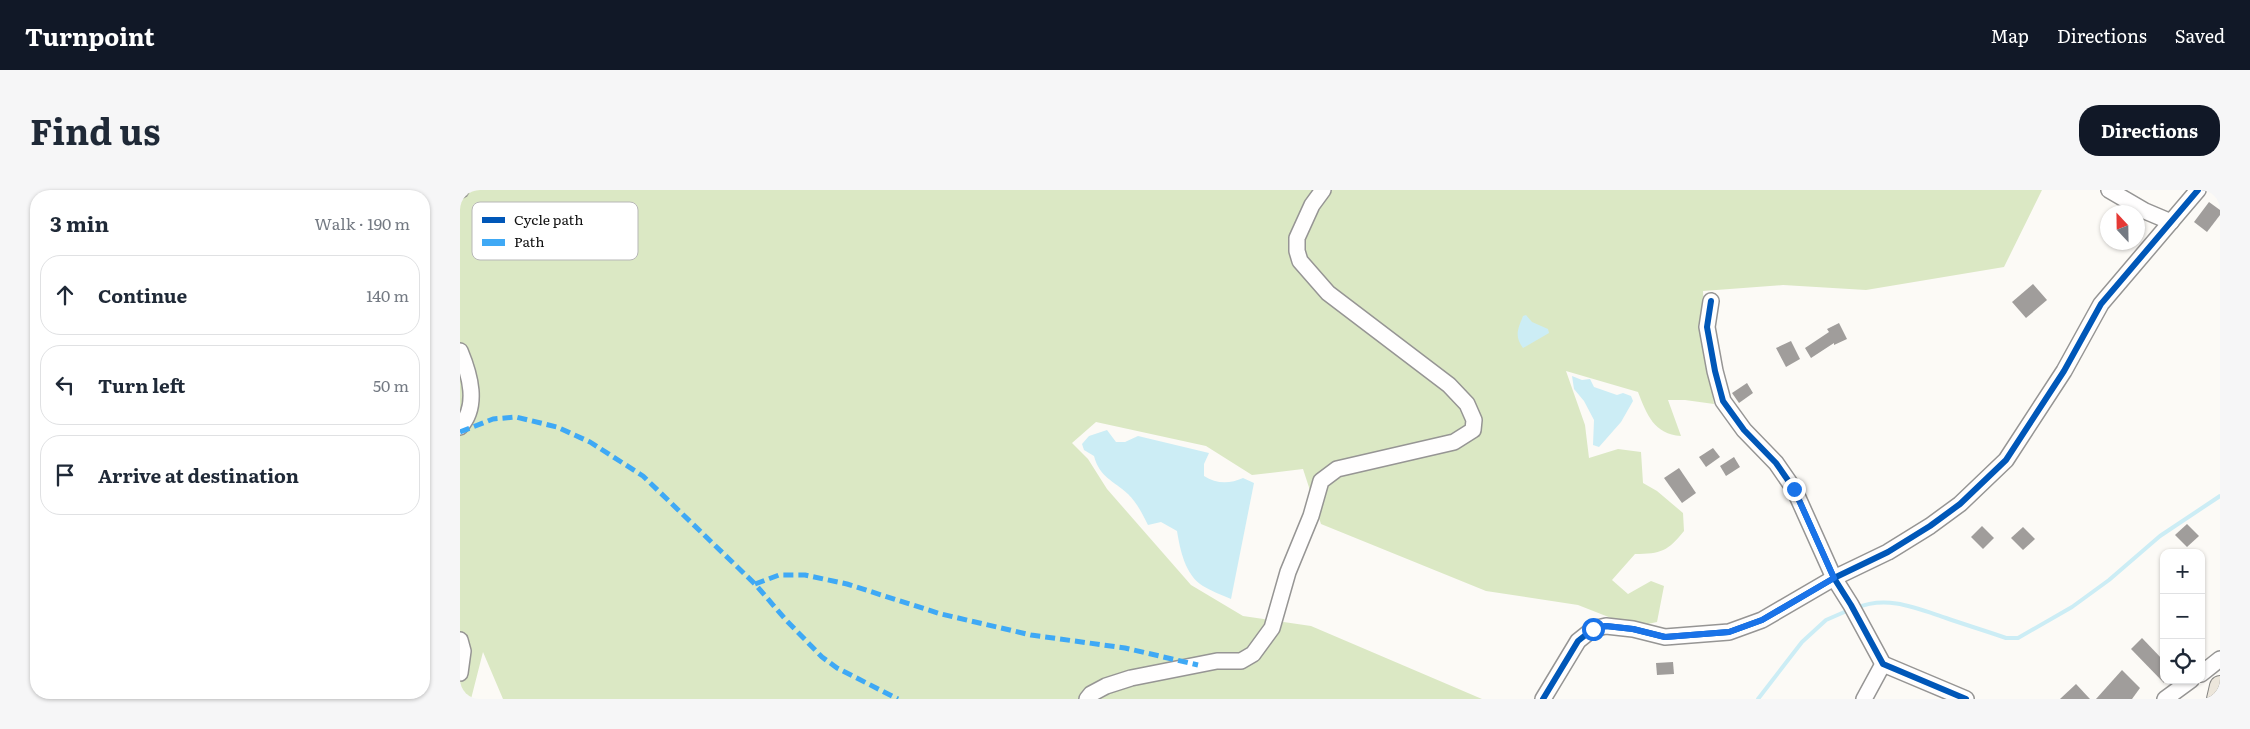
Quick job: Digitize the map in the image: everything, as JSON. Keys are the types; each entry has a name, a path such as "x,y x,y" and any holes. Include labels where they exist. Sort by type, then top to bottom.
{"main road":[{"path":"2217,699 2220,686"}],"street":[{"path":"1087,699 1091,694 1106,686 1131,678 1217,661 1241,661 1253,654 1272,628 1288,572 1311,516 1321,481 1338,469 1454,442 1473,430 1474,420 1467,404 1449,385 1394,341 1328,293 1300,261 1297,251 1297,238 1312,205 1323,190"},
{"path":"2109,190 2171,222"},
{"path":"1543,699 1578,641 1593,629 1606,626 1633,629 1665,637 1729,632 1762,620 1834,578 1888,552 1930,526 1960,504 1993,474 2017,445 2064,371 2101,304 2198,190"},
{"path":"1711,301 1707,327 1723,401 1744,430 1776,463 1794,489 1834,578 1883,664 1966,699"},
{"path":"460,351 468,377 472,401 467,420 460,427"},
{"path":"460,640 463,651 460,673"},
{"path":"2205,671 2220,659"},
{"path":"1864,699 1883,664"},
{"path":"2166,699 2187,684"}],"green space":[{"path":"460,190 2042,190 2004,267 1866,290 1783,285 1703,291 1706,351 1714,404 1668,400 1681,436 1664,432 1653,422 1648,416 1638,392 1566,371 1585,425 1589,458 1618,449 1641,452 1643,483 1657,491 1683,513 1684,531 1673,543 1658,552 1635,554 1612,580 1628,594 1651,581 1664,586 1657,622 1634,627 1578,605 1486,591 1321,524 1303,469 1252,475 1206,446 1096,422 1072,443 1088,459 1107,489 1191,585 1243,616 1311,626 1482,699 503,699 483,652 471,699 460,699"}],"water":[{"path":"1526,315 1532,322 1548,329 1549,333 1523,348 1518,340 1518,332 1523,316"},
{"path":"1572,376 1582,380 1590,379 1594,387 1617,395 1623,393 1631,396 1633,401 1621,422 1599,447 1593,445 1594,420 1584,401 1574,389"},
{"path":"1107,430 1116,442 1125,442 1138,436 1209,453 1204,464 1204,476 1218,482 1228,482 1243,478 1254,483 1231,599 1209,590 1197,581 1184,561 1177,531 1161,522 1148,525 1131,497 1103,474 1094,456 1084,450 1082,444 1089,436"}],"building":[{"path":"2209,202 2220,210 2220,215 2207,232 2194,222"},
{"path":"2033,284 2047,300 2026,318 2012,302"},
{"path":"1839,323 1847,339 1834,345 1834,343 1811,358 1805,348 1829,332 1827,329"},
{"path":"1791,341 1800,359 1786,367 1776,348"},
{"path":"1747,383 1753,393 1739,403 1732,393"},
{"path":"1713,448 1720,457 1706,467 1699,457"},
{"path":"1734,457 1740,467 1726,476 1720,466"},
{"path":"1679,468 1696,493 1682,503 1664,478"},
{"path":"2187,524 2199,536 2187,547 2175,535"},
{"path":"1982,526 1994,538 1983,549 1971,537"},
{"path":"2023,527 2035,539 2023,550 2011,538"},
{"path":"2142,638 2160,657 2160,679 2131,649"},
{"path":"1673,662 1674,674 1657,675 1656,663"},
{"path":"2122,670 2140,688 2132,699 2096,699"},
{"path":"2076,684 2090,699 2060,699"}],"waterway":[{"path":"1856,608 1879,603 1901,604 2006,638 2018,638 2072,607 2109,580 2160,536 2220,496"},
{"path":"1758,699 1802,642 1826,620 1849,610"}],"marked path":[{"path":"460,432 493,419 516,417 557,427 590,442 643,476 755,584 786,620 822,657 837,668 898,699"},
{"path":"755,584 779,575 805,575 847,584 941,614 1031,635 1125,648 1198,665"}],"cycle path":[{"path":"1543,699 1578,641 1593,629 1606,626 1633,629 1665,637 1729,632 1762,620 1834,578 1888,552 1930,526 1960,504 2006,460 2064,371 2101,304 2198,190"},
{"path":"1711,301 1707,327 1723,401 1744,430 1776,463 1794,489 1834,578 1883,664 1966,699"}],"route":[{"path":"1593,629 1606,626 1633,629 1665,637 1729,632 1762,620 1834,578 1794,489"}]}
